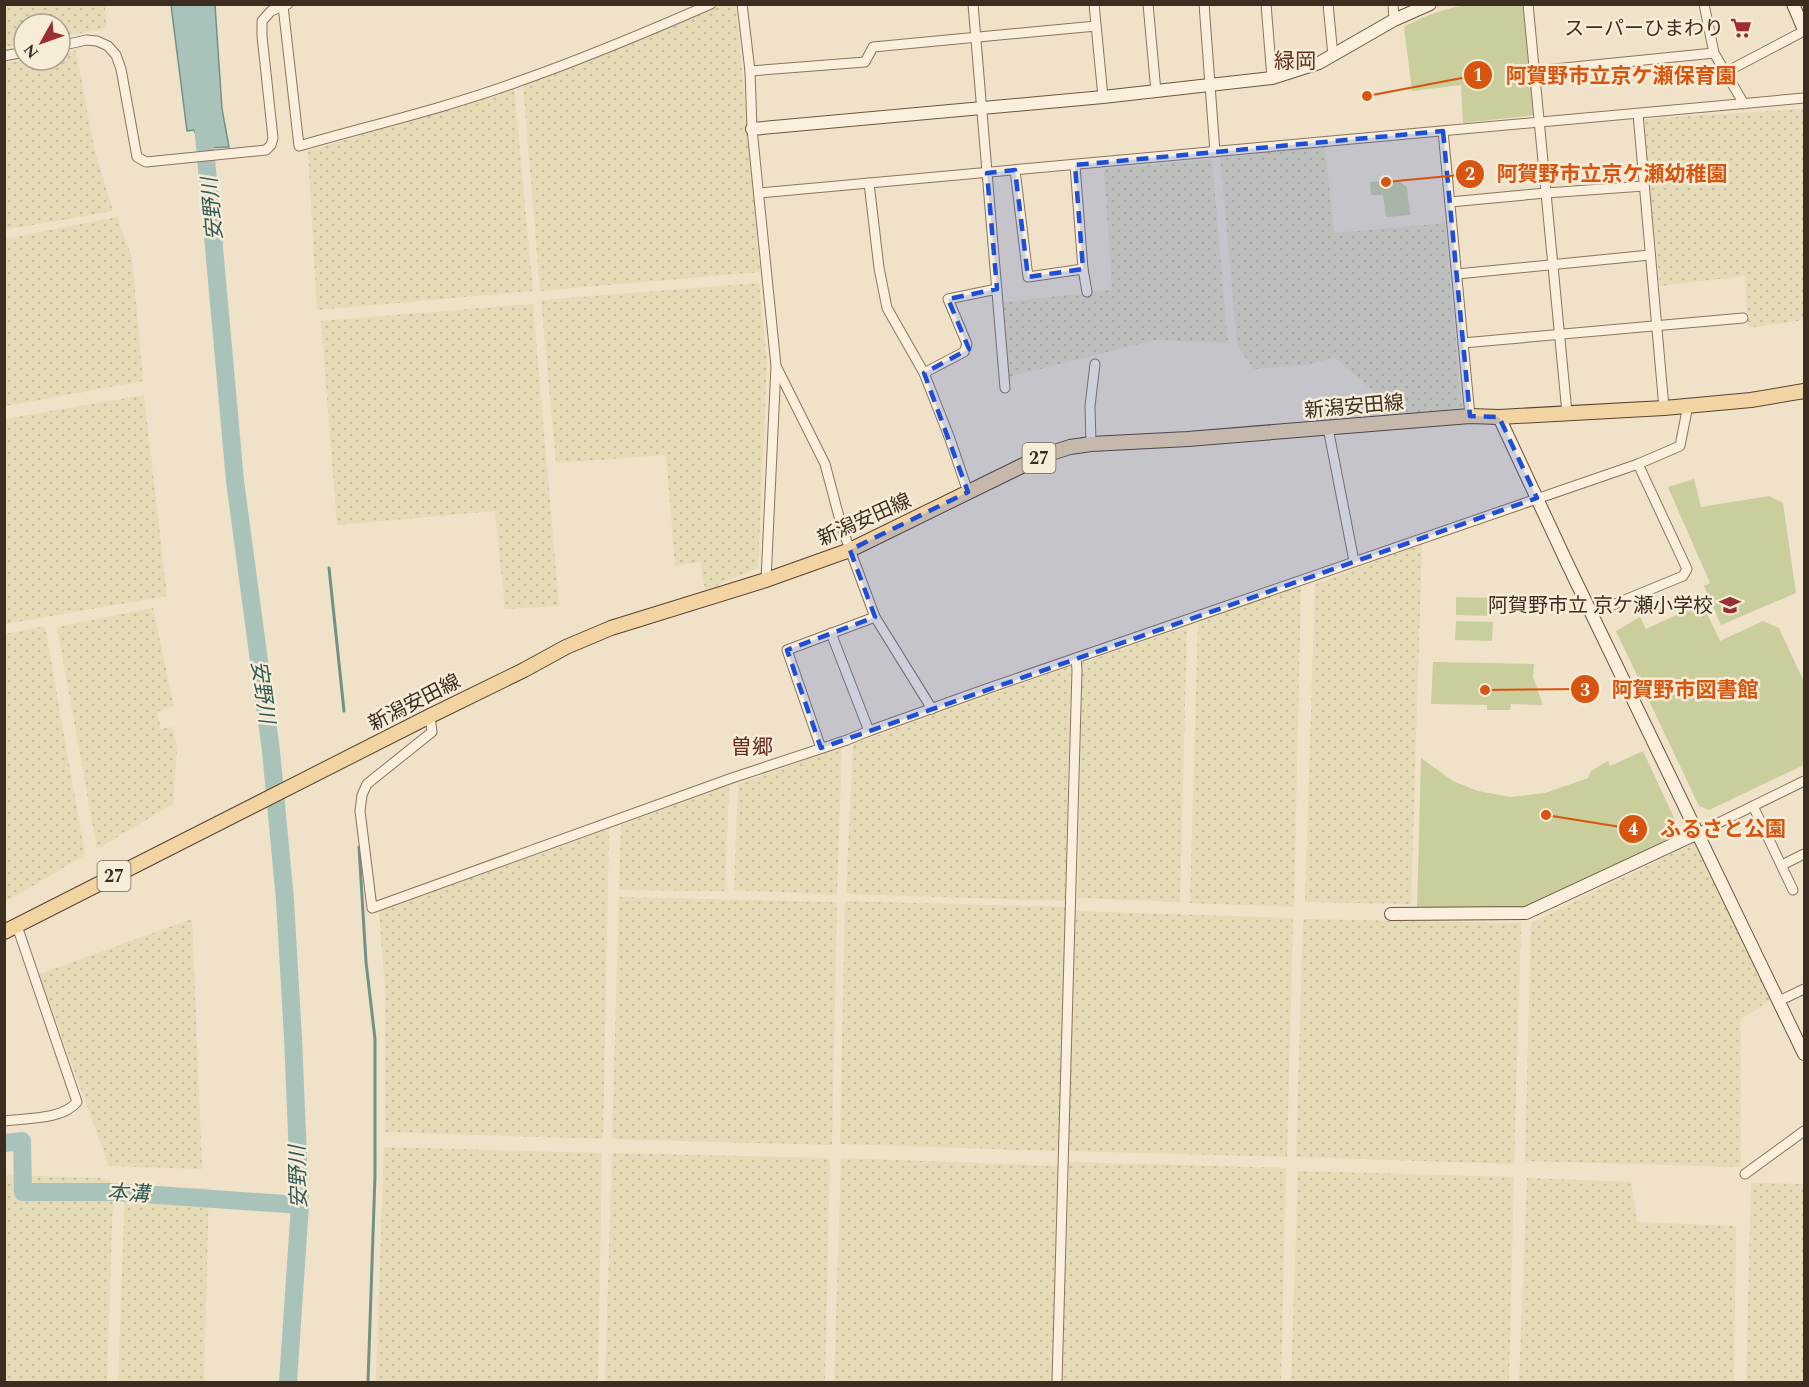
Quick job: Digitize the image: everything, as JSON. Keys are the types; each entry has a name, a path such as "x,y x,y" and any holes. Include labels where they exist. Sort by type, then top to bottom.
{"main road":[{"name":"新潟安田線","path":"11,929 566,647 602,632 766,580 850,550 1042,456 1070,447 1470,416 1499,417 1664,408 1751,400 1804,391"}],"street":[{"path":"72,43 86,40 97,41 108,46 116,54 121,69 137,157 146,162 266,150 271,146 273,138 262,21 271,11 285,5 299,146 424,112 516,83 711,4"},
{"path":"742,4 776,366 766,580"},
{"path":"972,4 1005,388"},
{"path":"1094,4 1102,97"},
{"path":"1148,4 1156,92"},
{"path":"1204,4 1215,152"},
{"path":"1266,4 1272,78"},
{"path":"1328,4 1333,56"},
{"path":"1393,4 1394,20"},
{"path":"753,129 1156,92 1272,78 1319,63 1394,20 1430,4"},
{"path":"1528,4 1567,413"},
{"path":"1704,4 1714,53 1744,104"},
{"path":"1726,72 1804,30 1792,4"},
{"path":"750,71 865,62 873,46 1096,26"},
{"path":"1534,71 1714,53"},
{"path":"759,193 1804,98"},
{"path":"1638,114 1664,408"},
{"path":"1443,131 1470,416"},
{"path":"1075,165 1083,269 1087,292"},
{"path":"1016,170 1028,277 1083,269"},
{"path":"869,183 879,268 887,308 924,373 968,492"},
{"path":"1450,202 1644,186"},
{"path":"1456,274 1650,255"},
{"path":"924,373 964,352 967,344 948,299 997,289"},
{"path":"1463,343 1743,318"},
{"path":"1091,444 1090,406 1095,364"},
{"path":"776,366 825,464 842,528 875,617 932,709"},
{"path":"430,716 432,732 367,784 362,795 360,811 372,908 1076,658 1638,464 1680,446 1688,405"},
{"path":"1499,417 1804,1054"},
{"path":"1328,428 1354,561"},
{"path":"1593,613 1683,576 1687,569 1638,464"},
{"path":"821,748 787,650 875,617"},
{"path":"831,633 869,731"},
{"path":"1057,1383 1076,658"},
{"path":"1391,914 1526,913 1804,782"},
{"path":"1753,806 1793,890"},
{"path":"1782,865 1804,854"},
{"path":"4,1121 60,1114 69,1110 77,1102 11,929"},
{"path":"1779,1001 1804,989"},
{"path":"1745,1174 1804,1131"}],"highlighted area":[{"path":"1443,131 1470,416 1499,417 1537,498 821,748 787,650 875,617 850,550 968,492 924,373 969,349 948,299 997,289 987,173 1015,170 1028,277 1083,269 1075,165"}],"shaded area":[{"path":"5,4 105,5 106,28 72,35 72,12 12,12 12,46 5,47"},
{"path":"722,5 736,5 760,272 540,291 523,85"},
{"path":"76,51 95,152 113,211 5,230 5,63 12,62 12,72 72,72 72,52"},
{"path":"514,88 533,291 317,310 308,151"},
{"path":"1804,109 1804,320 1748,328 1745,276 1660,286 1643,119"},
{"path":"1325,147 1334,233 1445,223 1462,408 1400,414 1335,358 1304,365 1253,369 1237,345 1220,156"},
{"path":"1212,159 1228,343 1155,340 1009,377 1004,302 1112,290 1104,169"},
{"path":"117,217 132,258 143,381 5,406 5,239"},
{"path":"759,283 767,362 758,568 705,590 700,562 675,566 666,455 556,463 541,300"},
{"path":"533,304 559,606 505,609 495,511 337,525 321,321"},
{"path":"144,395 167,596 5,624 5,419"},
{"path":"1422,544 1411,904 1305,902 1315,584"},
{"path":"1301,584 1294,907 1190,903 1198,623"},
{"path":"153,608 174,706 157,712 161,729 173,727 177,747 173,804 97,849 57,627"},
{"path":"45,626 85,855 5,902 5,634"},
{"path":"1187,627 1180,902 1078,898 1082,663"},
{"path":"1071,666 1065,901 846,894 853,744"},
{"path":"842,747 837,895 734,890 738,784"},
{"path":"729,785 725,891 619,890 621,825"},
{"path":"609,829 603,1139 385,1132 385,990 379,911"},
{"path":"1694,843 1771,1000 1741,1019 1741,1167 1525,1161 1531,923"},
{"path":"619,897 837,902 832,1145 612,1139"},
{"path":"845,901 1067,907 1059,1151 840,1144"},
{"path":"1074,911 1293,918 1287,1157 1068,1151"},
{"path":"192,919 202,1169 109,1166 39,974"},
{"path":"1303,919 1521,923 1514,1164 1296,1157"},
{"path":"384,1147 602,1153 598,1382 376,1382"},
{"path":"612,1153 830,1158 825,1382 605,1382"},
{"path":"841,1158 1058,1166 1052,1382 834,1382"},
{"path":"1069,1162 1286,1168 1281,1382 1062,1382"},
{"path":"1298,1171 1514,1177 1509,1382 1291,1382"},
{"path":"5,1175 104,1178 111,1181 113,1196 107,1382 5,1382"},
{"path":"1527,1178 1631,1182 1637,1222 1736,1226 1734,1382 1519,1382"},
{"path":"1751,1183 1804,1184 1804,1382 1746,1382"},
{"path":"209,1188 204,1382 118,1382 125,1189"}],"green space":[{"path":"1471,4 1524,5 1534,115 1463,123 1461,85 1412,91 1404,27 1436,12"},
{"path":"1397,180 1407,187 1410,215 1386,217 1383,195 1371,195 1370,182"},
{"path":"1694,479 1701,507 1769,496 1783,503 1796,593 1721,625 1704,586 1710,583 1668,487"},
{"path":"1456,597 1493,598 1492,616 1456,615"},
{"path":"1702,603 1720,641 1763,621 1779,628 1804,682 1804,765 1709,810 1699,806 1616,631 1640,617 1646,629"},
{"path":"1456,621 1493,622 1492,641 1455,640"},
{"path":"1433,662 1534,664 1533,677 1543,705 1511,704 1510,710 1487,710 1487,705 1431,704"},
{"path":"1643,751 1681,833 1523,910 1417,909 1421,758 1453,781 1478,791 1510,797 1545,793 1588,778 1591,771 1608,761 1610,766"}],"water":[{"path":"171,5 215,5 222,109 229,147 207,147 200,142 194,130 187,131"}],"waterway":[{"name":"安野川","path":"203,125 235,481 271,751 285,900 300,1205 288,1382"},
{"path":"329,568 344,711"},
{"path":"359,847 366,962 375,1039 375,1175 368,1382"},
{"name":"本溝","path":"4,1143 22,1141 23,1192 115,1192 300,1205"}],"place":[{"name":"スーパーひまわり","path":"1741,28"},
{"name":"阿賀野市立京ケ瀬保育園","path":"1367,96"},
{"name":"阿賀野市立京ケ瀬幼稚園","path":"1386,182"},
{"name":"阿賀野市立 京ケ瀬小学校","path":"1730,605"},
{"name":"阿賀野市図書館","path":"1485,690"},
{"name":"ふるさと公園","path":"1546,815"}],"district":[{"name":"緑岡","path":"1295,61"},
{"name":"曽郷","path":"752,747"}]}
